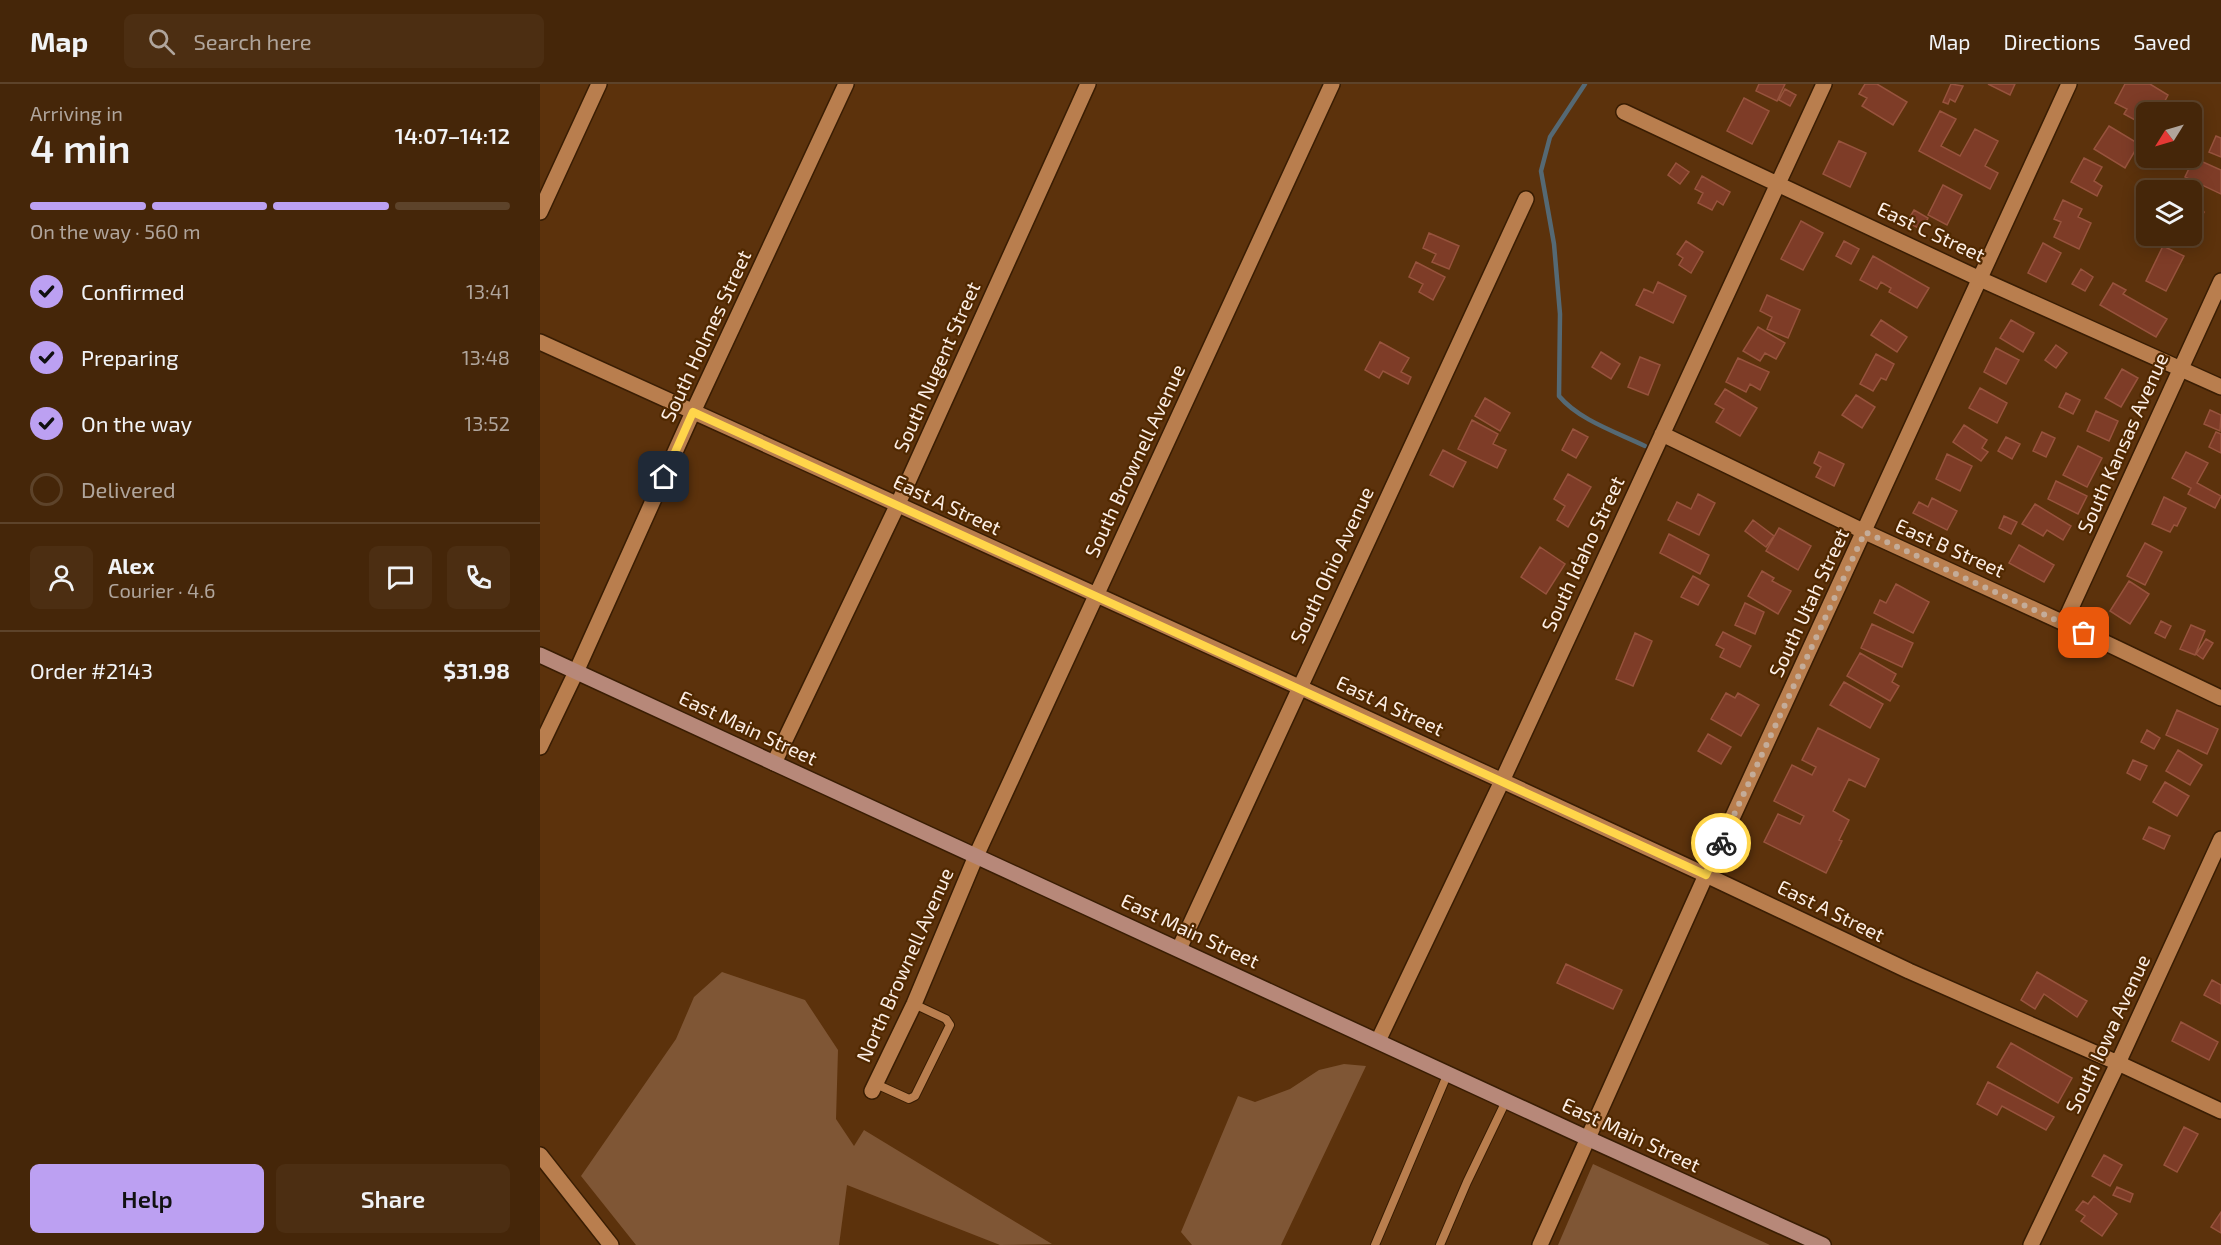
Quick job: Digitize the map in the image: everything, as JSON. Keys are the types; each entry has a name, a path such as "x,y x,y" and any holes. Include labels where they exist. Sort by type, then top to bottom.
{"street":[{"path":"540,212 598,84"},
{"name":"South Holmes Street","path":"540,747 846,84"},
{"name":"South Nugent Street","path":"774,763 897,506 1088,84"},
{"name":"South Brownell Avenue","path":"976,856 1332,84"},
{"name":"South Idaho Street","path":"1378,1041 1502,781 1824,84"},
{"name":"South Utah Street","path":"1540,1245 1706,875 2069,84"},
{"name":"East C Street","path":"1624,112 1980,279 2221,387"},
{"name":"South Ohio Avenue","path":"1179,949 1526,199"},
{"name":"South Kansas Avenue","path":"2064,623 2221,281"},
{"name":"East A Street","path":"540,342 1299,687 1909,971 2221,1111"},
{"name":"East B Street","path":"1662,434 1865,532 2221,698"},
{"name":"East Main Street","path":"540,655 1823,1245"},
{"name":"South Iowa Avenue","path":"2031,1245 2221,839"},
{"name":"North Brownell Avenue","path":"874,1088 914,1004 976,856"},
{"path":"540,1155 611,1245"}],"lane":[{"path":"874,1088 909,1099 915,1096 950,1025 946,1019 914,1004"},
{"path":"1375,1245 1448,1073"},
{"path":"1440,1245 1506,1101"}],"shaded area":[{"path":"722,972 805,1000 838,1050 836,1119 854,1146 864,1130 1052,1244 1000,1245 847,1185 839,1245 636,1245 581,1176 676,1039 694,997"},
{"path":"1344,1064 1366,1066 1281,1245 1192,1245 1181,1232 1238,1096 1255,1102 1290,1089 1319,1070"},
{"path":"1593,1164 1770,1245 1558,1245"}],"building":[{"path":"1759,84 1785,84 1777,101 1756,91"},
{"path":"1865,84 1877,84 1907,102 1893,125 1862,106 1867,98 1859,94"},
{"path":"1951,84 1963,86 1955,102 1950,99 1948,104 1943,102"},
{"path":"1988,84 2015,84 2010,95"},
{"path":"2125,84 2150,84 2168,95 2164,102 2136,102 2136,121 2124,114 2127,109 2115,103"},
{"path":"1785,89 1796,95 1790,106 1779,100"},
{"path":"1744,98 1769,111 1752,144 1727,131"},
{"path":"1940,111 1956,119 1941,146 1960,156 1975,129 1998,141 1985,166 1998,173 1990,189 1919,151"},
{"path":"2109,126 2136,142 2136,149 2125,168 2094,149"},
{"path":"2216,136 2221,138 2221,157 2209,152"},
{"path":"1839,141 1866,153 1850,187 1823,174"},
{"path":"2084,158 2102,167 2094,181 2102,186 2097,196 2071,182"},
{"path":"2202,162 2221,170 2221,194 2202,185 2202,180 2191,180 2185,177 2189,168 2202,168"},
{"path":"1676,163 1689,172 1680,184 1668,175"},
{"path":"1702,176 1730,192 1723,205 1717,201 1712,210 1698,203 1703,193 1695,189"},
{"path":"1943,185 1962,195 1947,225 1928,215"},
{"path":"2063,200 2082,209 2078,217 2091,223 2079,249 2054,237 2061,222 2054,219"},
{"path":"1914,210 1928,218 1922,230 1907,222"},
{"path":"1801,221 1823,233 1803,270 1781,259"},
{"path":"1429,233 1459,246 1449,269 1432,262 1436,254 1423,248"},
{"path":"1686,241 1703,252 1691,273 1679,265 1683,258 1677,254"},
{"path":"1844,241 1859,249 1851,264 1836,256"},
{"path":"2043,243 2061,253 2046,282 2028,273"},
{"path":"2163,246 2184,256 2166,291 2146,281"},
{"path":"1873,256 1929,288 1917,308 1889,292 1891,288 1881,282 1877,289 1860,280"},
{"path":"1416,262 1445,277 1433,300 1419,292 1423,284 1409,277"},
{"path":"2081,269 2093,277 2085,291 2072,284"},
{"path":"1658,282 1686,296 1673,323 1636,305 1644,289 1653,293"},
{"path":"2113,283 2126,290 2123,294 2167,319 2156,337 2100,305"},
{"path":"1767,295 1800,310 1788,338 1767,329 1772,317 1760,311"},
{"path":"1881,320 1907,337 1897,352 1871,335"},
{"path":"2011,320 2034,333 2023,352 2000,338"},
{"path":"1758,327 1785,343 1776,359 1765,353 1760,361 1743,351"},
{"path":"1380,342 1409,358 1401,372 1411,377 1408,384 1383,371 1379,378 1365,370"},
{"path":"2056,345 2067,353 2056,368 2045,360"},
{"path":"1996,348 2019,360 2006,384 1984,372"},
{"path":"1601,352 1620,364 1611,379 1592,367"},
{"path":"1876,354 1894,364 1886,380 1881,378 1873,391 1860,384"},
{"path":"1640,357 1660,365 1648,395 1628,387"},
{"path":"1738,358 1769,372 1760,390 1750,384 1746,392 1726,382"},
{"path":"2122,369 2138,378 2121,407 2105,398"},
{"path":"1980,388 2007,403 1997,423 1969,408"},
{"path":"1725,389 1757,408 1740,436 1716,422 1724,409 1715,404"},
{"path":"2066,393 2080,400 2073,414 2059,407"},
{"path":"1856,395 1875,407 1862,428 1842,415"},
{"path":"1485,398 1510,413 1500,431 1475,416"},
{"path":"2210,410 2221,415 2220,431 2204,424"},
{"path":"2096,411 2118,421 2109,441 2087,431"},
{"path":"1472,420 1498,434 1493,444 1506,450 1497,468 1458,449"},
{"path":"1964,425 1987,440 1982,448 1988,452 1981,461 1953,442"},
{"path":"1573,429 1588,437 1576,458 1562,450"},
{"path":"2042,432 2055,438 2046,457 2033,451"},
{"path":"2216,432 2221,434 2221,453 2209,447"},
{"path":"2006,437 2020,444 2012,459 1998,451"},
{"path":"2078,446 2102,458 2087,487 2063,475"},
{"path":"1443,450 1466,462 1453,487 1430,475"},
{"path":"1819,452 1844,464 1834,486 1816,477 1821,467 1814,463"},
{"path":"2186,452 2208,463 2197,483 2221,496 2215,508 2188,494 2191,488 2172,478"},
{"path":"1947,454 1972,466 1960,491 1936,479"},
{"path":"1568,474 1591,487 1568,527 1557,520 1565,506 1554,499"},
{"path":"2056,481 2087,496 2078,514 2048,499"},
{"path":"1698,494 1715,503 1699,535 1668,520 1677,502 1691,509"},
{"path":"2164,497 2186,508 2177,526 2174,525 2170,532 2152,524"},
{"path":"1932,498 1957,511 1947,530 1913,513 1919,502 1928,507"},
{"path":"2035,504 2071,526 2063,540 2047,530 2043,536 2022,524"},
{"path":"2004,516 2017,522 2011,534 1999,528"},
{"path":"1753,520 1774,536 1766,547 1745,531"},
{"path":"1779,528 1811,546 1798,570 1766,551"},
{"path":"1669,534 1709,555 1700,574 1660,553"},
{"path":"2145,543 2162,552 2145,585 2127,576"},
{"path":"2019,545 2054,565 2044,582 2009,563"},
{"path":"1540,547 1565,564 1546,594 1521,577"},
{"path":"1762,571 1774,578 1772,581 1791,591 1778,614 1748,596"},
{"path":"1693,576 1709,585 1698,605 1681,597"},
{"path":"2129,581 2149,594 2130,624 2110,611"},
{"path":"1896,584 1929,602 1913,633 1874,613 1880,600 1886,603"},
{"path":"1745,603 1764,612 1755,634 1735,625"},
{"path":"2161,621 2171,626 2165,638 2155,633"},
{"path":"1872,624 1913,643 1902,667 1861,648"},
{"path":"2191,625 2205,631 2195,655 2180,649"},
{"path":"1723,632 1751,646 1740,667 1720,657 1724,649 1716,645"},
{"path":"1635,633 1652,641 1633,686 1616,679"},
{"path":"2206,639 2213,643 2203,659 2196,654"},
{"path":"1860,653 1896,674 1892,682 1899,686 1890,701 1847,676"},
{"path":"1844,682 1883,704 1870,728 1830,705"},
{"path":"1726,693 1735,698 1738,693 1759,705 1741,736 1711,719"},
{"path":"2177,710 2218,729 2207,754 2166,735"},
{"path":"1818,728 1879,759 1865,787 1849,779 1833,811 1849,820 1839,840 1842,841 1826,873 1764,842 1778,814 1800,824 1804,816 1774,801 1792,765 1812,775 1816,767 1802,760"},
{"path":"2147,730 2160,738 2154,749 2141,742"},
{"path":"1708,734 1731,747 1721,764 1698,751"},
{"path":"2178,750 2202,765 2190,785 2166,771"},
{"path":"2133,760 2147,766 2140,780 2127,773"},
{"path":"2165,782 2189,796 2177,816 2153,802"},
{"path":"2149,827 2170,836 2164,849 2143,839"},
{"path":"1566,964 1622,990 1613,1009 1557,983"},
{"path":"2037,972 2087,1001 2077,1017 2044,994 2035,1009 2021,1000"},
{"path":"2212,980 2221,985 2221,1004 2204,995"},
{"path":"2181,1022 2218,1042 2209,1060 2172,1041"},
{"path":"2011,1043 2072,1078 2058,1103 1997,1067"},
{"path":"1988,1082 2054,1117 2046,1130 2002,1106 1997,1115 1977,1104"},
{"path":"2184,1127 2198,1134 2177,1172 2164,1165"},
{"path":"2104,1155 2122,1165 2110,1186 2092,1176"},
{"path":"2117,1187 2133,1194 2130,1202 2113,1195"},
{"path":"2094,1196 2117,1214 2102,1236 2081,1221 2085,1216 2076,1210 2083,1201 2088,1204"},
{"path":"2221,1212 2221,1233 2211,1227"}],"waterway":[{"path":"1585,84 1550,137 1541,171 1554,244 1560,314 1559,396 1587,419 1645,446"}],"way so far":[{"path":"1721,843 1865,532 2084,633"}],"route":[{"path":"664,477 693,412 1706,875 1721,843"}]}
